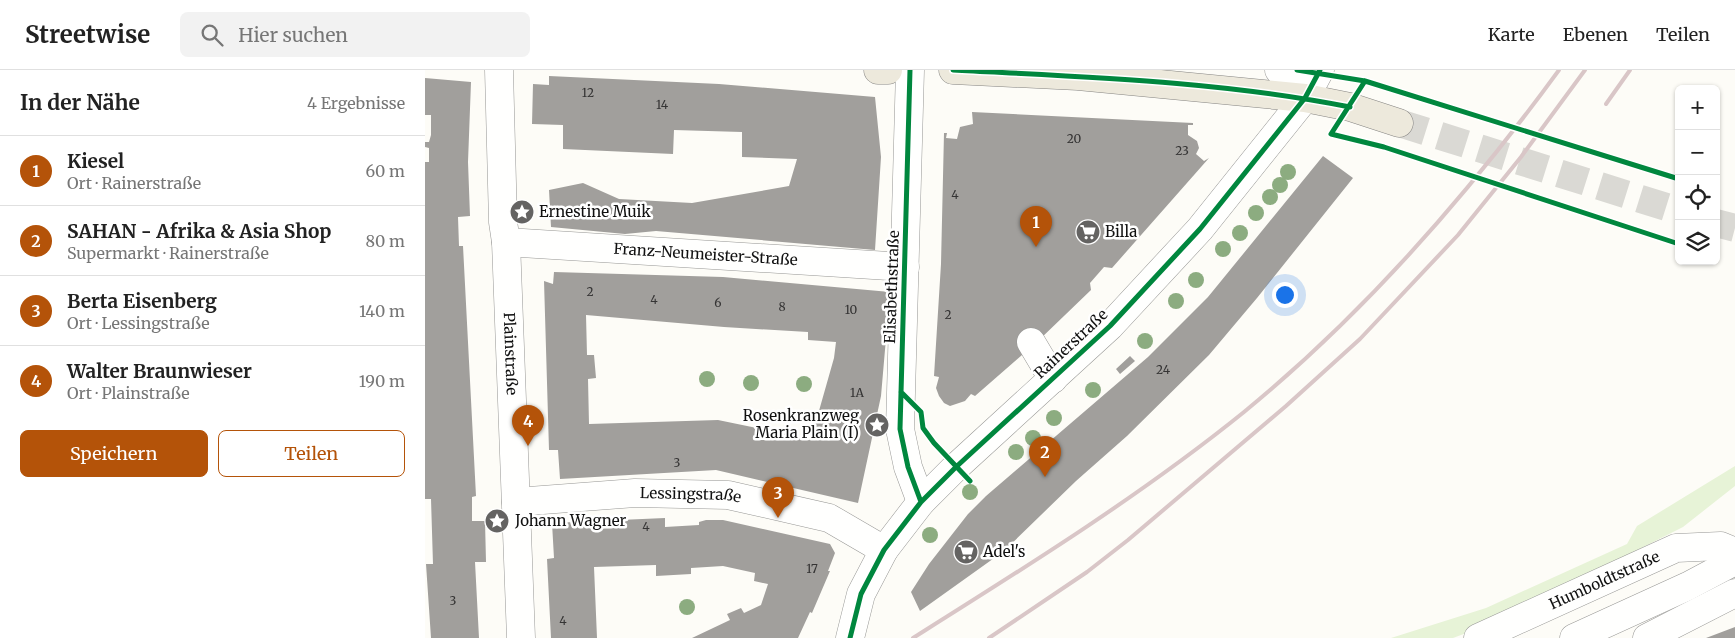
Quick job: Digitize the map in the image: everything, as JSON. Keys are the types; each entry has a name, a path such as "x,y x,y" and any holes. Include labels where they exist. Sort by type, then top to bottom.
{"main road":[{"path":"878,70 888,70"},
{"path":"953,70 1078,76 1305,98 1350,106 1399,123"}],"street":[{"name":"Plainstraße","path":"499,70 503,222 506,242 521,638"},
{"name":"Elisabethstraße","path":"909,70 900,429 908,467 921,502"},
{"path":"1279,70 1305,98"},
{"name":"Rainerstraße","path":"850,638 861,594 884,550 921,502 1110,326 1200,229 1305,98 1320,70"},
{"name":"Franz-Neumeister-Straße","path":"506,242 905,267"},
{"path":"1031,342 1053,379"},
{"name":"Lessingstraße","path":"516,502 635,494 728,495 829,518 884,550"},
{"name":"Humboldtstraße","path":"1478,638 1676,548 1721,546 1735,552"},
{"path":"1575,638 1688,586 1735,561"},
{"path":"1647,638 1735,593"}],"green space":[{"path":"1735,466 1735,486 1683,527 1493,623 1453,638 1391,638 1486,608 1627,544 1637,526"}],"building":[{"path":"549,76 719,84 875,97 881,157 875,250 656,231 625,234 551,227 549,190 583,183 619,199 692,203 789,186 797,159 742,157 742,132 674,130 673,154 563,149 563,125 532,124 533,84 549,85"},
{"path":"425,78 471,82 468,162 470,216 458,217 459,246 463,246 476,496 472,497 472,521 485,521 486,562 475,562 479,638 431,638 426,564 433,564 431,499 425,499 425,162 429,162 429,148 425,147 425,142 429,142 431,135 431,115 425,115"},
{"path":"972,112 1193,123 1193,125 1188,125 1188,135 1197,141 1199,148 1196,154 1204,161 1209,158 1112,268 1104,267 1090,283 1091,290 1038,341 975,396 971,394 965,401 950,406 944,403 939,396 936,388 939,377 934,376 941,264 944,133 947,133 946,138 957,139 960,127 973,124"},
{"path":"1323,156 1353,178 1209,355 1127,436 1076,481 1004,551 920,611 911,592 929,564 968,514 986,496 1148,357 1208,297"},
{"path":"554,272 723,277 890,292 881,396 858,503 716,470 560,479 558,450 549,450 544,281 553,284","holes":["586,315 808,332 808,340 836,342 834,358 811,439 718,420 589,424 588,379 596,378 594,355 587,355"]},
{"path":"1130,356 1135,361 1120,374 1116,369"},
{"path":"665,518 665,527 699,525 699,522 706,520 723,520 830,544 835,553 828,571 830,571 812,613 810,612 798,638 692,638 730,620 727,614 741,608 744,613 761,605 768,584 754,581 755,573 723,566 691,568 691,574 656,576 656,565 594,567 597,638 551,638 547,559 554,558 552,523"},
{"path":"1735,627 1735,638 1706,638"}],"tunnel":[{"path":"1399,123 1675,210"},
{"path":"1720,224 1735,228"}],"railway":[{"path":"913,638 1123,502 1205,443 1289,374 1373,294 1412,251 1488,163 1559,70"},
{"path":"989,638 1087,572 1128,540 1286,406 1360,339 1458,235 1521,157 1585,70"},
{"path":"1606,104 1630,70"}],"cycle path":[{"path":"910,70 900,429 908,467 921,502"},
{"path":"953,70 1152,81 1252,91 1350,107"},
{"path":"1297,70 1365,81 1675,178"},
{"path":"850,638 861,594 884,550 921,502 956,467 1110,326 1200,229 1305,98 1320,70"},
{"path":"1365,81 1331,134 1384,147 1675,243"},
{"path":"901,392 921,412 923,428 934,443 970,481"}],"place":[{"name":"Ernestine Muik","path":"522,212"},
{"name":"Billa","path":"1088,232"},
{"name":"Kiesel","path":"1036,247"},
{"name":"Rosenkranzweg Maria Plain (I)","path":"877,425"},
{"name":"Walter Braunwieser","path":"528,446"},
{"name":"SAHAN - Afrika & Asia Shop","path":"1045,477"},
{"name":"Berta Eisenberg","path":"778,518"},
{"name":"Johann Wagner","path":"497,521"},
{"name":"Adel's","path":"966,552"}]}
